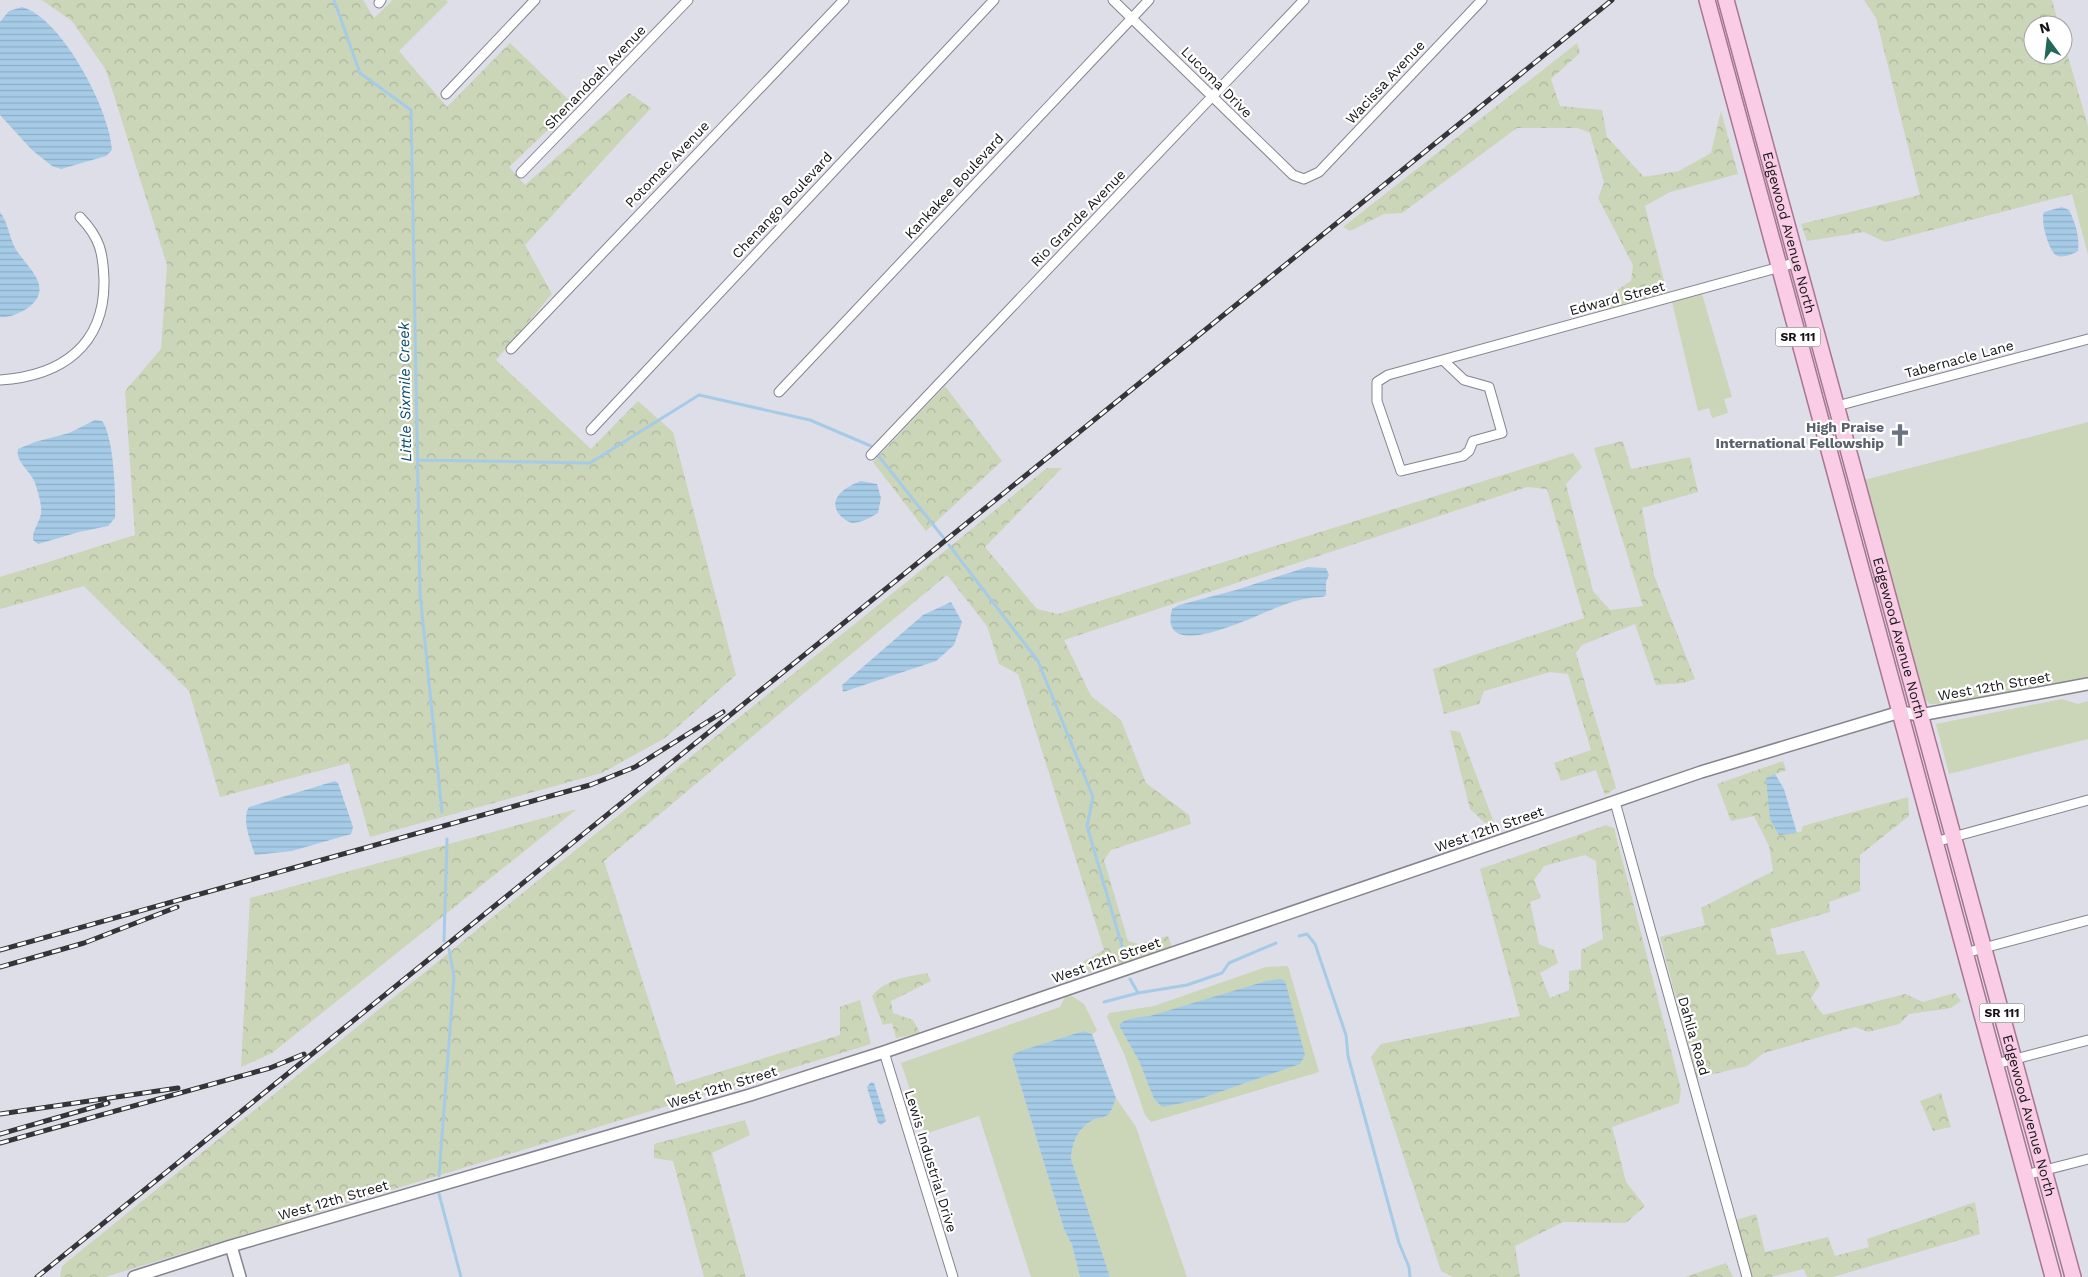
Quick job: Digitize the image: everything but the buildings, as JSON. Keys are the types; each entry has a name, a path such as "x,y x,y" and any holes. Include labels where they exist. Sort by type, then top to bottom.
{"main road":[{"name":"Edgewood Avenue North","path":"1706,0 2055,1277"},
{"name":"Edgewood Avenue North","path":"1726,0 2073,1275"}],"street":[{"path":"446,94 535,0"},
{"name":"Shenandoah Avenue","path":"521,174 688,0"},
{"name":"Potomac Avenue","path":"511,349 844,0"},
{"name":"Chenango Boulevard","path":"591,430 994,0"},
{"name":"Lucoma Drive","path":"1113,0 1294,175 1304,179"},
{"name":"Kankakee Boulevard","path":"779,392 1149,0"},
{"name":"Rio Grande Avenue","path":"871,455 1304,0"},
{"path":"1468,0 1479,3"},
{"name":"Wacissa Avenue","path":"1304,179 1319,172 1479,3"},
{"path":"0,380 26,377 50,370 65,362 90,337 97,321 104,292 100,250 93,231 80,217"},
{"name":"Edward Street","path":"1443,360 1464,380 1489,387 1502,433 1473,441 1469,451 1463,456 1401,471 1377,401 1377,382 1388,375 1798,262"},
{"name":"Tabernacle Lane","path":"1837,406 2088,339"},
{"path":"1840,491 1858,486"},
{"name":"West 12th Street","path":"134,1277 231,1246 750,1095 884,1052 1783,746 1900,712 1920,715 2088,684"},
{"path":"1935,842 2088,800"},
{"name":"Dahlia Road","path":"1615,802 1747,1277"},
{"path":"1965,953 2088,920"},
{"path":"1996,1064 2088,1040"},
{"name":"Lewis Industrial Drive","path":"884,1052 953,1277"},
{"path":"2026,1175 2088,1159"},
{"path":"231,1246 240,1277"},
{"path":"2055,1277 2073,1275"}],"green space":[{"path":"42,0 363,0 374,18 393,0 446,0 448,2 399,51 447,107 510,43 574,105 509,167 525,185 629,93 651,108 525,245 552,294 496,360 591,449 638,401 673,432 736,675 665,738 602,773 370,837 349,763 220,797 189,691 84,586 0,609 0,577 135,535 125,391 161,349 167,265 106,70 72,21"},
{"path":"1864,0 2052,0 2056,15 2023,15 2023,65 2070,65 2088,126 2088,190 1885,242 1864,232 1807,241 1801,224 1920,195 1876,18"},
{"path":"1577,43 1580,53 1551,79 1560,106 1602,110 1607,137 1644,177 1679,171 1711,153 1721,111 1738,174 1670,192 1645,206 1667,292 1607,309 1608,296 1631,281 1633,265 1598,198 1604,183 1590,133 1578,128 1517,128 1402,213 1384,214 1350,231 1343,227"},
{"path":"2088,190 2088,255 2072,194"},
{"path":"1702,294 1732,397 1724,399 1728,413 1712,418 1709,408 1698,411 1672,302"},
{"path":"945,386 1002,461 926,531 873,462"},
{"path":"2088,422 2088,679 1958,703 1930,704 1924,699 1864,480"},
{"path":"1623,441 1631,469 1690,457 1698,492 1642,508 1654,575 1695,679 1683,683 1656,685 1635,624 1582,645 1576,653 1616,788 1605,795 1596,770 1561,781 1554,763 1591,750 1568,674 1550,672 1484,691 1479,704 1444,714 1433,669 1584,618 1547,489 1527,487 1064,640 1091,696 1121,720 1146,783 1189,815 1191,824 1111,850 1104,860 1128,941 1138,944 1168,936 1172,947 1105,969 1088,972 1084,961 1104,950 1018,674 999,664 987,626 947,575 604,861 676,1085 840,1035 840,1007 860,1000 871,1044 105,1277 60,1277 62,1266 1047,468 1062,468 985,547 1037,609 1058,614 1573,453 1582,467 1566,484 1593,591 1610,610 1643,606 1594,448"},
{"path":"2062,699 2078,704 2088,701 2088,739 1949,774 1936,724"},
{"path":"1450,730 1460,732 1499,836 1470,809"},
{"path":"1783,761 1786,770 1766,778 1779,835 1801,832 1803,826 1908,797 1909,816 1860,855 1860,891 1829,902 1830,912 1770,929 1777,955 1804,951 1820,985 1811,998 1823,1015 1905,994 1923,1002 1955,993 1961,1001 1951,1008 1909,1014 1899,1024 1868,1032 1855,1027 1764,1053 1747,1066 1697,1078 1660,937 1705,925 1701,908 1773,871 1769,846 1754,816 1731,821 1717,784"},
{"path":"577,809 272,1053 241,1067 250,898"},
{"path":"1606,825 1614,828 1681,1089 1679,1103 1612,1127 1626,1182 1645,1206 1626,1223 1563,1222 1515,1246 1520,1277 1453,1277 1441,1271 1371,1057 1381,1044 1520,1016 1480,869","holes":["1585,855 1596,861 1603,939 1581,950 1581,969 1569,971 1569,990 1550,998 1540,973 1558,963 1554,950 1539,944 1530,902 1541,898 1534,880 1544,866"]},
{"path":"1288,966 1319,1072 1151,1122 1145,1115 1125,1056 1107,1017 1109,1013 1154,1006 1266,967","holes":["1150,1016 1300,1064 1197,1100 1162,1106 1154,1099 1139,1061 1119,1025 1133,1018"]},
{"path":"927,973 931,981 891,1001 893,1013 913,1020 920,1033 896,1038 892,1023 883,1025 872,996 877,990 890,982"},
{"path":"1072,996 1084,1004 1097,1030 1093,1034 1084,1031 1012,1057 1064,1229 1072,1245 1080,1277 1031,1277 979,1116 925,1134 901,1063 1060,1007 1065,997"},
{"path":"1941,1093 1951,1127 1933,1131 1920,1101"},
{"path":"1116,1098 1136,1127 1187,1277 1110,1277 1071,1159 1074,1142 1079,1132 1093,1120 1108,1114"},
{"path":"745,1120 750,1135 712,1153 746,1277 704,1277 673,1161 654,1158 654,1144"},
{"path":"1975,1202 1980,1234 1833,1277 1807,1277 1804,1269 1771,1277 1751,1277 1736,1220 1756,1214 1765,1252 1828,1237 1835,1256 1869,1247 1867,1239"},
{"path":"1726,1263 1733,1277 1685,1277"}],"water":[{"path":"22,7 37,15 53,28 81,68 103,112 109,133 112,150 106,156 61,169 52,166 32,150 0,115 0,22 9,11"},
{"path":"2062,207 2069,210 2071,215 2078,240 2078,251 2058,256 2051,249 2044,229 2043,216 2044,212"},
{"path":"0,212 15,248 31,269 39,284 39,292 36,299 29,307 8,317 0,317"},
{"path":"95,420 102,421 112,453 115,518 108,526 38,544 33,540 33,537 41,514 40,498 33,479 19,458 18,449 35,442 69,433"},
{"path":"861,481 877,484 881,498 878,513 862,521 852,523 845,520 839,514 835,503 840,493"},
{"path":"1307,567 1326,568 1329,575 1326,582 1326,595 1323,597 1309,598 1291,603 1237,624 1196,635 1180,634 1171,626 1172,609 1179,605 1236,590"},
{"path":"951,602 962,622 954,645 936,661 843,692 842,685 923,615"},
{"path":"1775,774 1784,789 1797,833 1779,835 1770,819 1766,778"},
{"path":"335,781 338,783 353,827 351,834 292,851 255,855 246,824 249,807"},
{"path":"1280,979 1285,981 1305,1055 1300,1064 1197,1100 1162,1107 1154,1099 1139,1061 1119,1025 1129,1019 1150,1016 1266,981"},
{"path":"1084,1031 1092,1034 1116,1098 1108,1114 1093,1120 1079,1132 1074,1142 1071,1159 1110,1277 1080,1277 1072,1245 1064,1229 1012,1057 1020,1051"},
{"path":"871,1082 874,1083 886,1121 881,1125 878,1123 867,1087"}],"waterway":[{"name":"Little Sixmile Creek","path":"334,0 360,73 411,110 420,593 442,812"},
{"path":"417,460 590,463 699,395 810,420 871,446"},
{"path":"877,454 943,537"},
{"path":"949,545 1038,661 1093,797 1087,826 1126,960"},
{"path":"444,941 447,839"},
{"path":"1299,936 1307,934 1315,944 1346,1035 1348,1056 1399,1243 1409,1267 1410,1277"},
{"path":"1130,979 1138,993 1187,985 1222,973 1229,963 1276,943"},
{"path":"439,1176 454,977 449,949"},
{"path":"1104,1002 1138,993"},
{"path":"439,1194 461,1277"}],"railway":[{"path":"37,1277 1612,0"},
{"path":"0,950 590,785 635,767 723,712"},
{"path":"0,967 84,943 177,907"},
{"path":"0,1143 270,1068 304,1054"},
{"path":"0,1114 178,1088"},
{"path":"0,1134 108,1103"}],"place":[{"name":"High Praise International Fellowship","path":"1900,435"}]}
